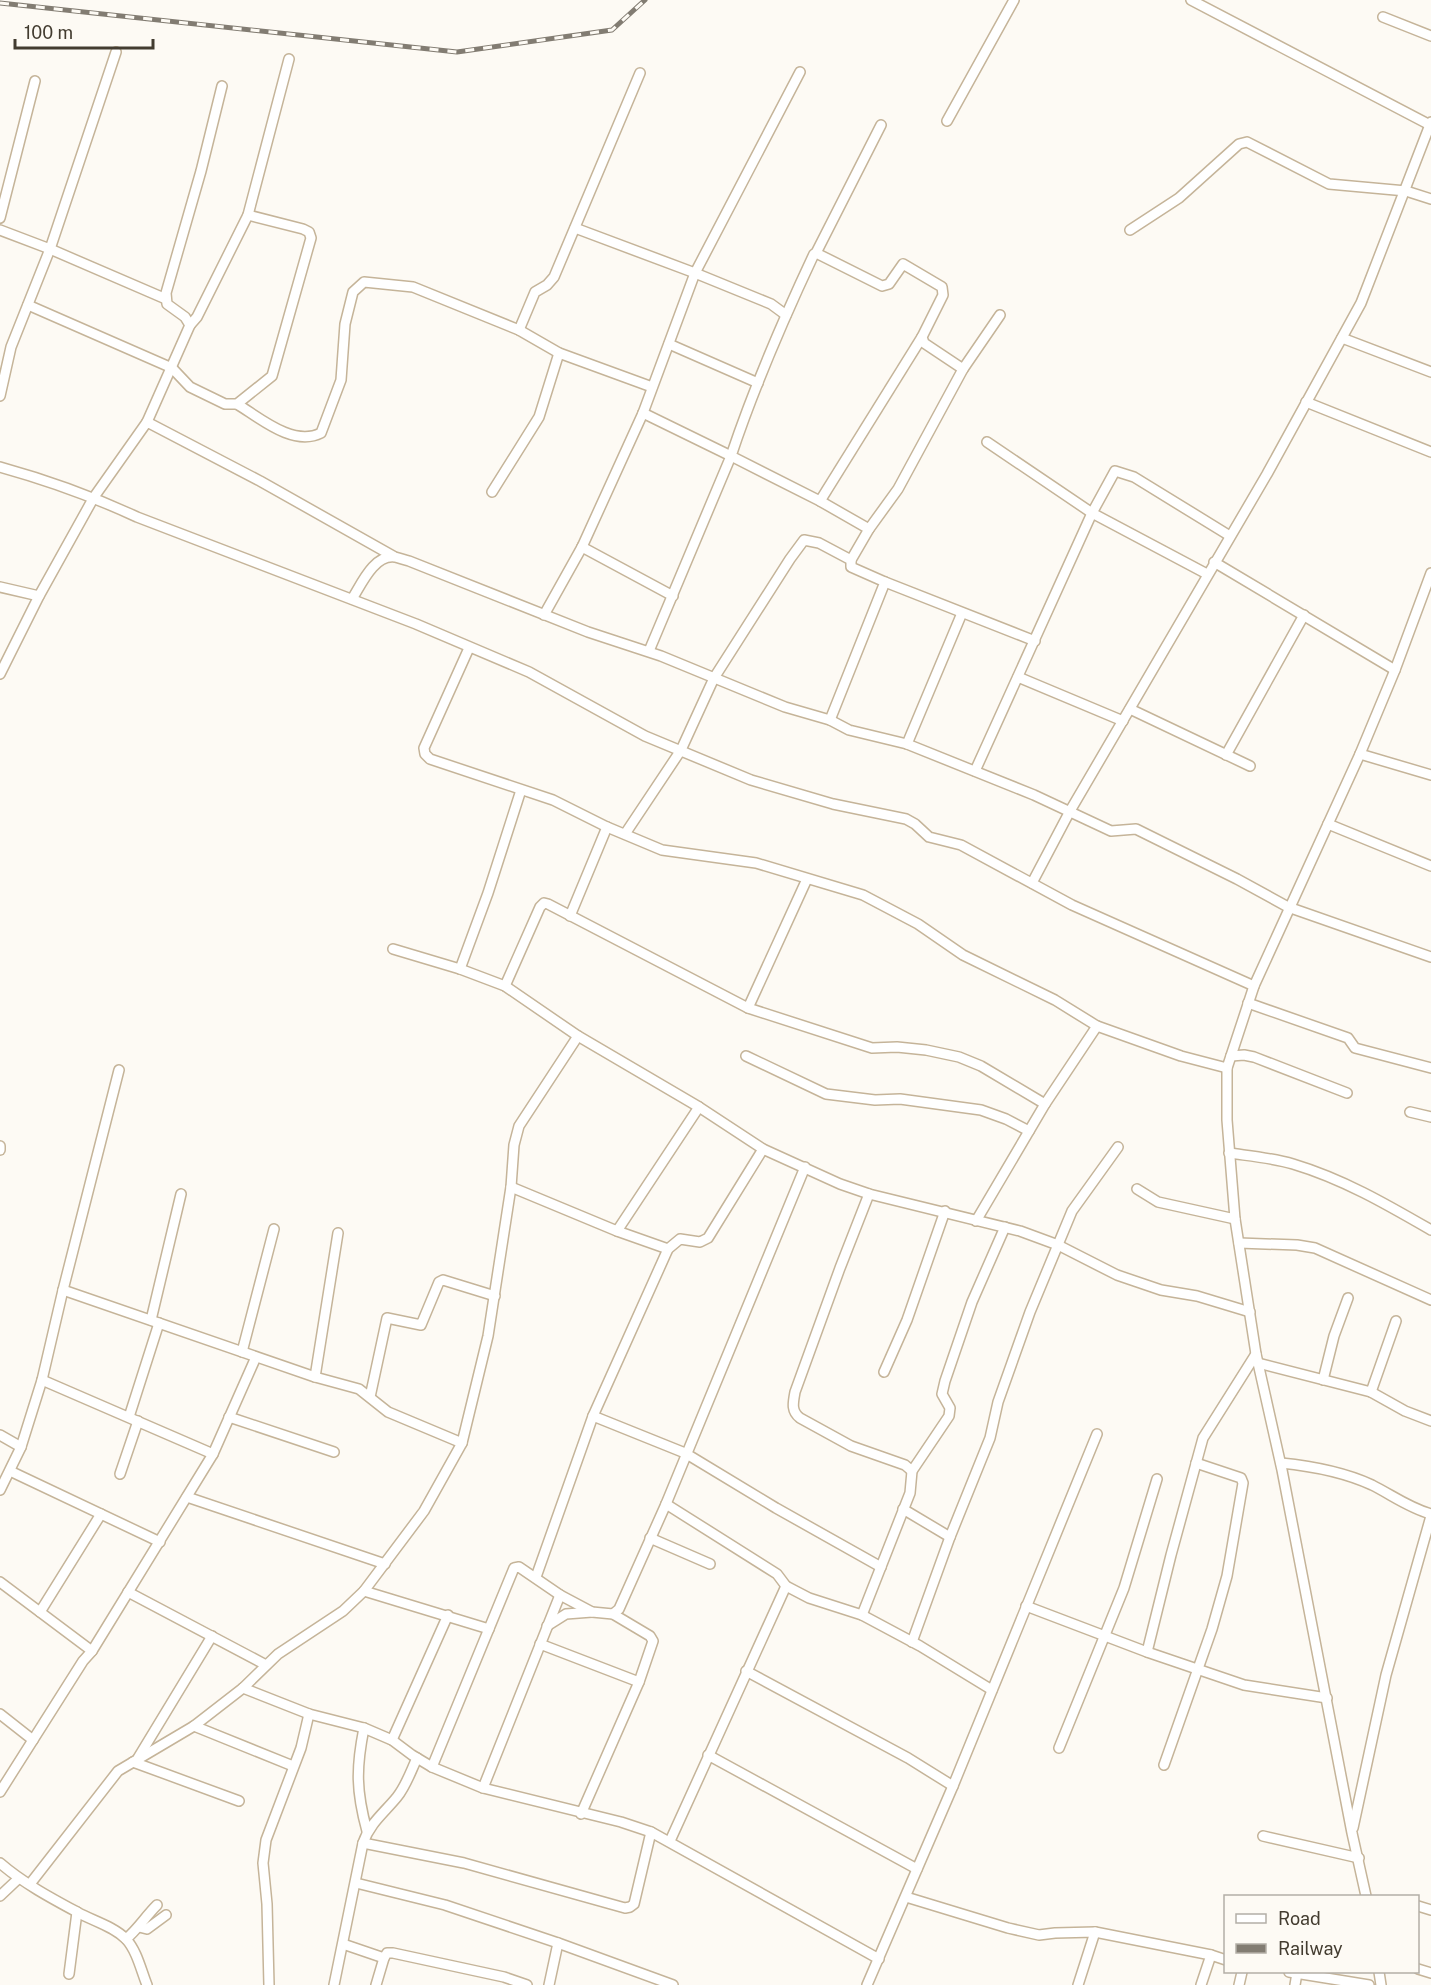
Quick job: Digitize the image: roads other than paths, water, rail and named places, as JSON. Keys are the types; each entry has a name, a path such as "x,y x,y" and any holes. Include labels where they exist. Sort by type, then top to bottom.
{"street":[{"path":"947,121 1014,0"},
{"path":"1032,883 1070,811 1230,536 1361,303 1430,124 1191,0"},
{"path":"1383,17 1431,36"},
{"path":"0,396 11,347 51,249 116,52"},
{"path":"0,674 39,596 94,497 147,422 190,325 197,317 248,215 289,59"},
{"path":"544,615 582,547 643,413 695,273 800,72"},
{"path":"519,330 535,292 547,285 554,277 640,73"},
{"path":"0,218 35,81"},
{"path":"190,325 185,317 167,304 166,293 201,171 222,86"},
{"path":"649,651 731,456 786,315 813,254 816,253 881,125"},
{"path":"1130,230 1179,198 1239,144 1246,142 1329,184 1406,191 1431,199"},
{"path":"237,404 272,376 311,238 309,232 303,229 248,215"},
{"path":"575,228 771,304 786,315"},
{"path":"0,230 51,249 166,299"},
{"path":"816,253 882,286 889,284 903,264 942,287 943,295 922,337 820,501"},
{"path":"28,304 172,368 190,387 225,404 237,404 288,435 311,438 321,433 340,380 345,324 353,292 364,282 413,287 519,330 559,353 652,387"},
{"path":"1000,315 963,369 898,489 869,529 851,560 851,567 1035,641"},
{"path":"922,337 928,347 963,369"},
{"path":"1342,338 1431,372"},
{"path":"669,344 758,383"},
{"path":"492,492 539,417 559,353"},
{"path":"1306,402 1431,452"},
{"path":"643,413 820,501 869,529"},
{"path":"147,422 260,481 393,556 544,615 649,651 784,707 830,720 849,730 908,744 1070,811 1111,831 1136,829 1288,907 1431,957"},
{"path":"987,442 1092,513 1207,574"},
{"path":"0,467 38,477 94,497 137,517 352,599 541,678 645,736 765,785 833,804 906,819 929,837 961,845 1072,905 1254,986"},
{"path":"975,771 1092,513 1115,471 1134,477 1230,536"},
{"path":"625,834 681,750 714,678 804,540 819,543 851,560"},
{"path":"582,547 672,596"},
{"path":"352,599 371,570 381,560 393,556"},
{"path":"1214,562 1395,670"},
{"path":"1366,1895 1281,1463 1257,1358 1235,1219 1229,1153 1227,1068 1254,986 1395,670 1431,573"},
{"path":"830,720 885,582"},
{"path":"0,587 39,596"},
{"path":"908,744 962,613"},
{"path":"1226,755 1304,615"},
{"path":"469,648 424,748 429,759 552,800 607,827 662,850 756,863 862,895 918,924 963,955 1056,1000 1097,1026 1181,1056 1227,1068"},
{"path":"1018,677 1123,721"},
{"path":"1130,709 1250,766"},
{"path":"1359,754 1431,775"},
{"path":"459,969 488,894 521,790"},
{"path":"1328,824 1431,866"},
{"path":"570,916 607,827"},
{"path":"748,1008 807,879"},
{"path":"505,986 540,907 544,903 748,1008 872,1048 897,1047 959,1057 981,1066 1045,1104"},
{"path":"393,949 505,986 578,1036 699,1107 763,1149 840,1184 869,1194 1020,1231 1058,1245 1118,1275 1161,1290 1197,1296 1250,1312"},
{"path":"1248,1004 1348,1038 1355,1048 1431,1068"},
{"path":"976,1221 1045,1104 1097,1026"},
{"path":"30,1884 118,1771 194,1726 243,1688 278,1654 343,1611 364,1591 424,1511 462,1443 488,1336 512,1187 514,1145 519,1126 578,1036"},
{"path":"1231,1056 1244,1055 1254,1058 1347,1093"},
{"path":"746,1056 826,1094 875,1100 900,1099 981,1110 1029,1131"},
{"path":"0,1491 21,1447 42,1380 119,1070"},
{"path":"617,1231 699,1107"},
{"path":"1410,1112 1431,1118"},
{"path":"912,1642 950,1537 990,1438 998,1402 1030,1312 1072,1211 1118,1147"},
{"path":"536,1577 593,1416 669,1249 680,1239 700,1242 708,1238 763,1149"},
{"path":"1229,1153 1291,1163 1334,1179 1369,1194 1431,1230"},
{"path":"613,1614 619,1609 666,1504 685,1453 805,1167"},
{"path":"512,1187 617,1231 669,1249"},
{"path":"1137,1189 1158,1202 1235,1219"},
{"path":"120,1474 134,1419 181,1194"},
{"path":"869,1194 795,1392 794,1409 795,1414 800,1418 851,1446 905,1465 912,1471"},
{"path":"884,1371 907,1320 945,1211"},
{"path":"862,1616 910,1493 912,1471 949,1416 950,1408 942,1394 945,1381 972,1302 1005,1227"},
{"path":"242,1353 274,1229"},
{"path":"315,1377 338,1233"},
{"path":"1239,1243 1297,1245 1315,1248 1431,1300"},
{"path":"370,1397 387,1318 422,1324 439,1282 443,1280 495,1296"},
{"path":"63,1290 242,1353 358,1389 388,1412 462,1443"},
{"path":"1323,1380 1334,1336 1348,1298"},
{"path":"1371,1392 1396,1321"},
{"path":"0,1792 83,1661 92,1651 213,1454 256,1357"},
{"path":"1257,1358 1323,1380 1371,1392 1405,1411 1431,1421"},
{"path":"1147,1652 1203,1438 1257,1358"},
{"path":"42,1380 213,1454"},
{"path":"593,1416 685,1453 776,1508 882,1567"},
{"path":"229,1417 334,1452"},
{"path":"867,1985 953,1786 1097,1434"},
{"path":"0,1435 21,1447"},
{"path":"1281,1463 1308,1466 1369,1484 1431,1515 1386,1675 1352,1833"},
{"path":"1164,1766 1227,1576 1243,1483 1241,1478 1196,1464"},
{"path":"10,1471 160,1542"},
{"path":"1059,1748 1124,1588 1157,1479"},
{"path":"187,1497 385,1564"},
{"path":"666,1504 777,1574 786,1586 809,1598 862,1616 912,1642 992,1690"},
{"path":"903,1509 950,1537"},
{"path":"40,1612 101,1514"},
{"path":"650,1538 710,1564"},
{"path":"432,1767 514,1568 519,1567 592,1612"},
{"path":"0,1582 92,1651"},
{"path":"670,1841 786,1586"},
{"path":"364,1591 489,1629"},
{"path":"128,1592 266,1665"},
{"path":"483,1788 560,1594"},
{"path":"1026,1606 1147,1652 1244,1685 1327,1698"},
{"path":"547,1626 566,1614 592,1612 613,1614 650,1636 654,1641 639,1682 581,1814"},
{"path":"392,1740 448,1615"},
{"path":"135,1761 212,1636"},
{"path":"540,1644 639,1682"},
{"path":"746,1671 908,1758 953,1786"},
{"path":"243,1688 309,1714 364,1728 392,1740 432,1767 483,1788 581,1814 621,1822 651,1832 879,1959"},
{"path":"0,1714 33,1740"},
{"path":"269,1985 267,1904 263,1863 266,1840 301,1748 309,1714"},
{"path":"194,1726 293,1766"},
{"path":"364,1728 357,1763 360,1806 367,1831"},
{"path":"708,1755 917,1869"},
{"path":"334,1985 367,1831 398,1796 417,1758"},
{"path":"135,1761 239,1801"},
{"path":"363,1843 464,1863 625,1908 634,1904 651,1832"},
{"path":"1263,1836 1359,1858"},
{"path":"0,1863 18,1879 76,1912 114,1930 126,1939 135,1953 147,1985"},
{"path":"0,1896 18,1879"},
{"path":"356,1883 445,1905 673,1985"},
{"path":"906,1897 1008,1928 1040,1935 1095,1932 1224,1958"},
{"path":"126,1939 157,1905"},
{"path":"69,1974 76,1912"},
{"path":"139,1927 147,1929 166,1915"},
{"path":"1078,1985 1095,1932"},
{"path":"549,1985 558,1943"},
{"path":"343,1944 384,1958"},
{"path":"376,1985 387,1953 504,1977 527,1985"},
{"path":"1201,1985 1211,1955"},
{"path":"1299,1973 1369,1985"}],"railway":[{"path":"0,3 457,52 612,30 645,0"}]}
